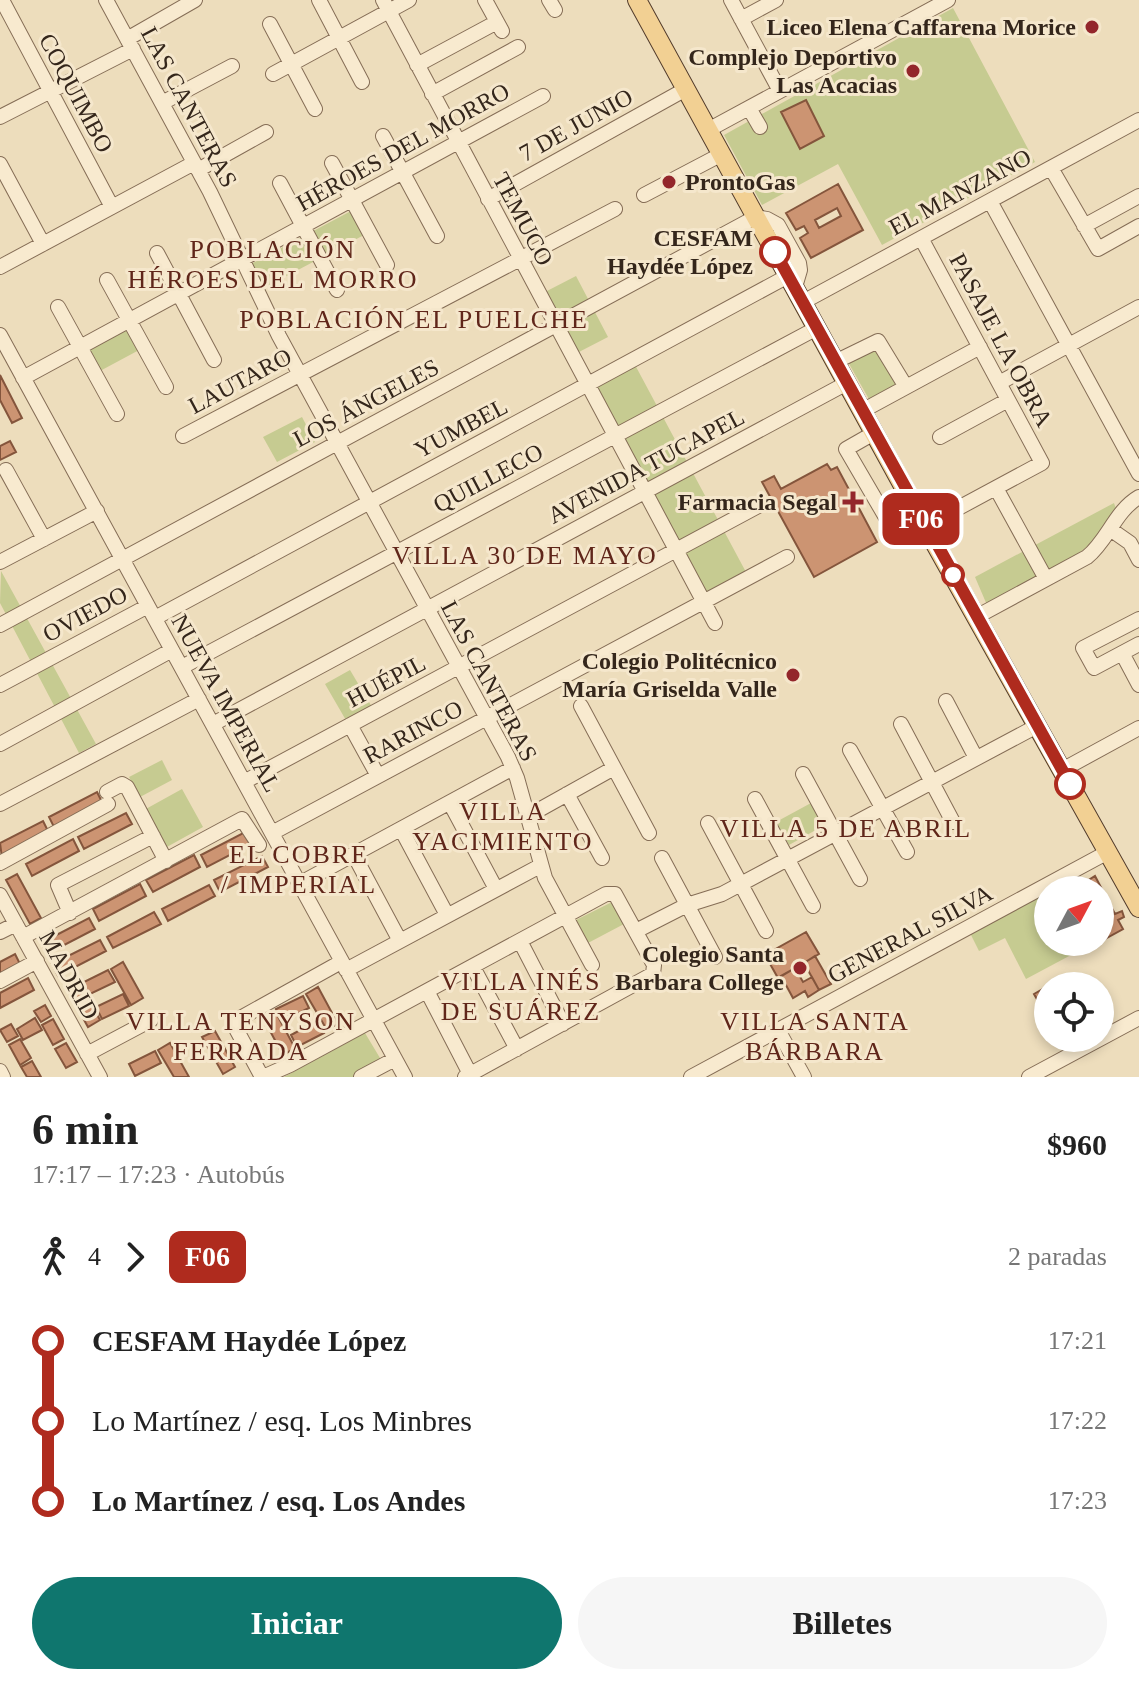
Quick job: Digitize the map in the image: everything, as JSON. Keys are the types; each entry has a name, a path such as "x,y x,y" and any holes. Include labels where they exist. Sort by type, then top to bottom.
{"main road":[{"path":"637,0 925,526 1139,908"}],"street":[{"name":"COQUIMBO","path":"2,0 112,207"},
{"name":"LAS CANTERAS","path":"106,0 196,166 336,443 513,768 540,866 592,965"},
{"path":"0,117 130,44 195,0"},
{"path":"319,0 362,82"},
{"path":"273,74 339,38 386,6 409,0"},
{"path":"417,65 499,27 485,0"},
{"path":"731,0 780,91"},
{"path":"741,19 776,0"},
{"path":"708,130 922,6 948,0"},
{"name":"TEMUCO","path":"386,6 715,623"},
{"path":"270,24 315,109"},
{"path":"431,92 518,47"},
{"path":"162,103 232,66"},
{"name":"7 DE JUNIO","path":"488,199 686,89"},
{"name":"HÉROES DEL MORRO","path":"243,260 543,96"},
{"path":"749,108 760,127"},
{"name":"EL MANZANO","path":"795,289 921,238 1139,120"},
{"path":"0,267 112,207 266,132"},
{"path":"383,136 437,236"},
{"path":"644,195 722,154"},
{"path":"332,163 387,265"},
{"path":"0,164 43,244"},
{"path":"1051,168 1098,249 1139,226"},
{"path":"280,183 337,290"},
{"path":"1084,226 1139,196"},
{"path":"990,201 1139,474"},
{"name":"LAUTARO","path":"183,436 615,209"},
{"name":"LOS ÁNGELES","path":"0,625 756,217"},
{"name":"PASAJE LA OBRA","path":"921,238 1042,463 996,488"},
{"path":"157,253 214,360"},
{"path":"23,378 243,260"},
{"path":"107,280 166,387"},
{"name":"YUMBEL","path":"152,612 369,503 587,385 795,289"},
{"path":"58,307 117,414"},
{"path":"999,383 1139,307"},
{"name":"QUILLECO","path":"182,667 817,328"},
{"name":"NUEVA IMPERIAL","path":"0,335 4,353 23,378 97,511 405,1077"},
{"path":"835,362 878,341 906,387"},
{"path":"862,411 980,347"},
{"name":"AVENIDA TUCAPEL","path":"213,724 847,383"},
{"path":"940,437 1008,400"},
{"path":"874,433 846,449 888,521"},
{"path":"6,470 44,539"},
{"path":"925,526 996,488 1046,579"},
{"path":"976,617 1087,557 1098,547 1123,509 1139,497"},
{"name":"HUÉPIL","path":"244,782 760,505"},
{"path":"0,562 97,511"},
{"path":"1110,529 1134,541 1139,560"},
{"name":"RARINCO","path":"272,833 787,557"},
{"name":"OVIEDO","path":"0,685 152,612"},
{"path":"1139,619 1083,648 1094,668 1139,644"},
{"path":"0,744 172,650"},
{"path":"1122,653 1139,685"},
{"path":"0,804 199,699"},
{"path":"946,701 976,758"},
{"path":"581,706 649,833"},
{"path":"901,724 953,822"},
{"path":"350,725 378,776"},
{"path":"636,931 687,905 716,897 1037,726"},
{"path":"1062,770 1139,728"},
{"path":"850,750 907,852"},
{"path":"299,884 513,768"},
{"path":"528,816 614,768"},
{"path":"803,774 860,879"},
{"path":"0,863 108,798 120,785 126,786 166,861"},
{"path":"567,794 602,858"},
{"path":"755,799 813,906"},
{"path":"450,803 496,889"},
{"path":"0,932 20,931 70,913 242,819 259,845"},
{"path":"708,823 766,931"},
{"path":"401,829 447,915"},
{"path":"70,913 58,885 153,836"},
{"name":"GENERAL SILVA","path":"691,1077 1108,852"},
{"path":"354,855 400,941"},
{"path":"662,858 715,957"},
{"path":"427,991 468,1076 651,976 655,971 636,931 612,893 262,1077 234,1025 235,1021 400,941 540,866"},
{"name":"MADRID","path":"0,895 100,1077"},
{"path":"520,941 563,1024"},
{"path":"0,981 37,961"},
{"path":"473,967 517,1049"},
{"path":"1029,1077 1139,1018"},
{"path":"87,1054 151,1020"},
{"path":"778,1030 804,1077"},
{"path":"361,1077 395,1059"},
{"path":"0,1071 3,1077"}],"green space":[{"name":"Complejo Deportivo Las Acacias","path":"953,8 1035,162 882,245 838,164 762,205 724,135"},
{"path":"351,211 364,235 264,288 251,264"},
{"path":"576,276 608,337 577,353 545,292"},
{"path":"129,328 141,349 100,371 89,350"},
{"path":"876,345 899,384 870,401 848,362"},
{"path":"634,363 747,574 706,596 590,387"},
{"path":"302,417 315,442 277,462 263,437"},
{"path":"1114,503 1116,509 1109,524 1080,552 1041,577 987,605 975,577"},
{"path":"1,571 96,744 79,753 0,603"},
{"path":"350,670 372,707 347,722 325,684"},
{"path":"162,760 172,780 140,797 129,777"},
{"path":"182,789 203,827 165,848 144,810"},
{"path":"811,803 823,826 789,845 776,822"},
{"path":"1034,897 1034,956 1069,956 1034,972 1026,979 1005,938 979,951 969,931"},
{"path":"612,902 624,924 588,943 576,920"},
{"path":"365,1033 383,1063 357,1077 284,1077"}],"building":[{"path":"806,100 824,136 800,149 781,112"},
{"path":"838,184 863,230 811,258 800,238 808,233 804,226 796,230 786,213","holes":["837,208 841,216 819,228 815,220"]},
{"path":"0,375 22,418 12,423 0,400"},
{"path":"10,441 16,452 0,460 0,446"},
{"path":"827,464 831,470 837,467 877,542 814,577 762,482 774,476 781,489"},
{"path":"97,792 103,804 55,829 49,817"},
{"path":"126,813 132,824 84,849 78,837"},
{"path":"43,821 49,833 2,858 0,843"},
{"path":"249,830 255,842 207,867 201,855"},
{"path":"73,839 79,851 32,876 26,864"},
{"path":"194,855 200,867 153,892 146,880"},
{"path":"262,856 268,867 220,892 214,880"},
{"path":"17,874 41,918 30,924 6,880"},
{"path":"140,884 146,896 99,921 93,909"},
{"path":"209,885 215,896 168,921 162,909"},
{"path":"1122,911 1124,917 1118,920 1123,929 1114,934 1114,912"},
{"path":"154,912 161,924 113,948 107,937"},
{"path":"89,918 95,929 47,954 41,943"},
{"path":"806,932 819,954 778,978 765,955"},
{"path":"100,940 106,951 58,976 52,964"},
{"path":"15,954 21,966 0,977 0,962"},
{"path":"815,956 831,984 819,990 804,963"},
{"path":"123,962 143,998 131,1005 111,969"},
{"path":"795,968 803,982 812,977 819,990 808,997 805,991 793,998 781,976"},
{"path":"108,970 115,982 88,995 82,983"},
{"path":"28,978 34,990 0,1008 0,993"},
{"path":"80,984 100,1020 88,1027 68,991"},
{"path":"318,987 338,1024 327,1030 306,994"},
{"path":"123,994 129,1006 102,1019 96,1007"},
{"path":"303,996 309,1008 282,1021 276,1009"},
{"path":"45,1005 51,1016 41,1022 34,1011"},
{"path":"275,1011 295,1048 283,1055 263,1018"},
{"path":"35,1018 42,1030 23,1040 17,1029"},
{"path":"53,1019 64,1039 53,1045 42,1025"},
{"path":"317,1021 324,1033 297,1047 291,1035"},
{"path":"11,1024 18,1036 7,1042 0,1030"},
{"path":"215,1031 235,1067 223,1074 202,1037"},
{"path":"20,1039 31,1058 20,1065 9,1045"},
{"path":"66,1043 77,1062 66,1068 55,1049"},
{"path":"170,1043 189,1077 174,1077 158,1050"},
{"path":"155,1051 161,1063 135,1076 129,1064"},
{"path":"32,1061 41,1077 27,1077 21,1067"}],"bus line":[{"name":"F06","path":"775,252 1070,784"}],"place":[{"name":"Liceo Elena Caffarena Morice","path":"1092,27"},
{"name":"Complejo Deportivo Las Acacias","path":"913,71"},
{"name":"ProntoGas","path":"669,182"},
{"name":"CESFAM Haydée López","path":"775,252"},
{"name":"Farmacia Segal","path":"853,502"},
{"name":"Colegio Politécnico María Griselda Valle","path":"793,675"},
{"name":"Colegio Santa Barbara College","path":"800,968"}],"district":[{"name":"POBLACIÓN HÉROES DEL MORRO","path":"273,264"},
{"name":"POBLACIÓN EL PUELCHE","path":"414,319"},
{"name":"VILLA 30 DE MAYO","path":"525,555"},
{"name":"VILLA YACIMIENTO","path":"503,826"},
{"name":"VILLA 5 DE ABRIL","path":"846,828"},
{"name":"EL COBRE / IMPERIAL","path":"299,869"},
{"name":"VILLA INÉS DE SUÁREZ","path":"521,996"},
{"name":"VILLA TENYSON FERRADA","path":"241,1036"},
{"name":"VILLA SANTA BÁRBARA","path":"815,1036"}]}
